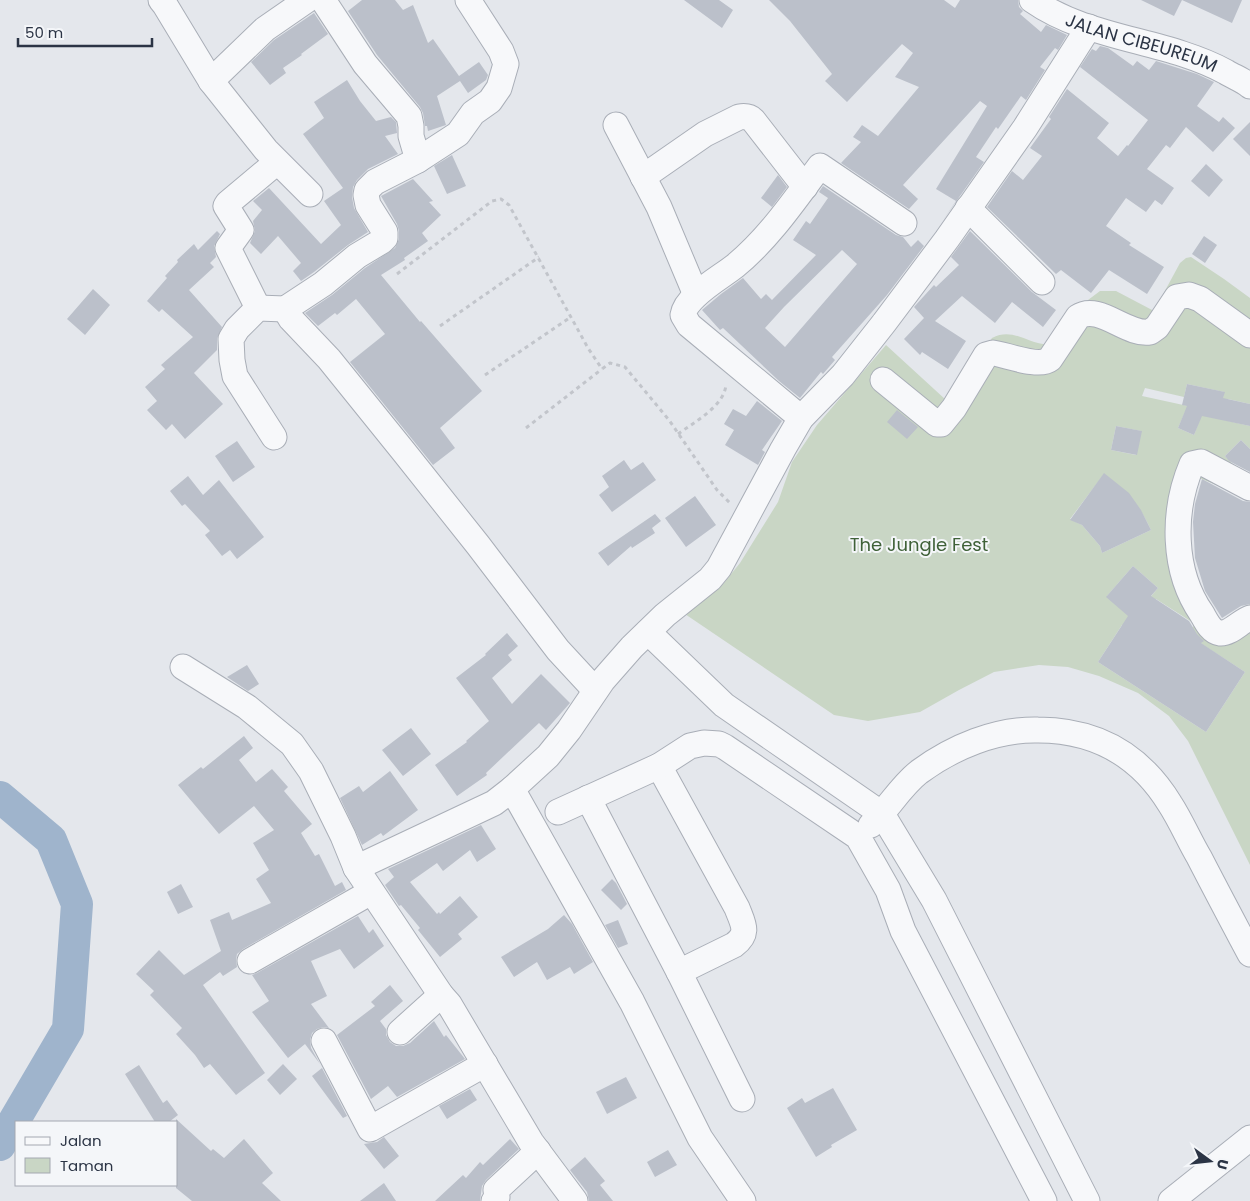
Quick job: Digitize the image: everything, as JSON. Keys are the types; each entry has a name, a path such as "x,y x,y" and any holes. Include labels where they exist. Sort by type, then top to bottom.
{"street":[{"path":"161,0 211,81 277,162 310,194"},
{"path":"211,81 265,29 307,0"},
{"path":"323,0 365,64 409,116 411,136 418,160"},
{"path":"274,437 235,376 231,339 237,329 258,308 285,309 382,241 385,238 385,232 368,205 367,190 376,182 418,160 458,134 473,113 490,101 499,88 506,64 501,51 468,0"},
{"name":"JALAN CIBEUREUM","path":"1032,0 1058,16 1201,60 1250,86"},
{"path":"356,868 494,803 512,789 548,756 595,690 632,647 666,615 710,579 719,568 802,418 843,375 884,323 1025,128 1089,27"},
{"path":"643,177 706,134 745,116 753,120 805,187"},
{"path":"616,125 659,207 696,295"},
{"path":"258,308 228,248 241,230 226,206 277,162"},
{"path":"802,418 689,324 683,316 687,304 736,265 778,224 820,166 904,223"},
{"path":"968,208 1042,282"},
{"path":"883,380 937,424 941,424 954,408 986,355 993,353 1036,362 1046,362 1080,314 1104,317 1140,332 1150,332 1157,327 1177,297 1189,295 1200,299 1250,335"},
{"path":"285,309 291,319 329,360 410,460 558,650 595,690"},
{"path":"1250,488 1201,462 1192,464 1179,511 1178,538 1180,563 1194,604 1212,630 1224,633 1250,618"},
{"path":"648,632 724,705 882,814 934,900 1087,1201"},
{"path":"183,667 247,707 292,744 311,771 343,836 356,868 448,1004 538,1151 575,1201"},
{"path":"704,743 724,705"},
{"path":"858,837 882,814 904,786 917,774 938,759 978,740 1023,730 1046,730 1093,738 1128,756 1144,770 1170,804 1250,954"},
{"path":"558,812 660,766 690,746 704,743 719,744 858,837 888,890 903,931 1044,1201"},
{"path":"660,766 737,908 744,932 742,939 734,945 679,972"},
{"path":"512,789 632,1002 700,1138 743,1201"},
{"path":"588,798 679,972 742,1099"},
{"path":"250,961 371,892"},
{"path":"400,1032 441,995"},
{"path":"324,1041 370,1129 485,1064"},
{"path":"1171,1201 1250,1138"},
{"path":"494,1201 497,1197 496,1190 538,1151"}],"path":[{"path":"397,274 492,201 501,199 509,205 571,317 602,368"},
{"path":"440,326 539,257"},
{"path":"485,375 571,317"},
{"path":"526,428 602,368 610,363 624,366 669,420 717,490 745,518"},
{"path":"678,434 720,400 725,392 726,384 720,376"}],"green space":[{"name":"The Jungle Fest","path":"1191,257 1250,298 1250,404 1228,399 1224,420 1250,426 1250,449 1241,440 1225,456 1250,482 1250,499 1197,477 1186,518 1184,548 1186,563 1195,591 1217,630 1250,604 1250,865 1188,741 1169,716 1138,693 1099,676 1068,667 1039,665 994,672 920,712 868,721 834,715 679,610 690,599 723,584 740,563 778,502 792,462 817,425 886,345 946,400 992,338 1009,334 1039,343 1056,343 1088,300 1100,291 1116,291 1154,311 1180,263 1186,258","holes":["1187,384 1224,392 1220,413 1142,396 1145,388 1184,397","1185,412 1200,419 1194,435 1178,428","1116,426 1141,431 1136,455 1111,450","1104,474 1132,499 1142,512 1151,530 1102,553 1100,546 1082,525 1070,519","1133,566 1158,588 1132,619 1107,596","1156,599 1195,624 1188,635 1245,672 1206,732 1098,662 1122,625 1135,632"]}],"building":[{"path":"362,0 395,0 403,10 413,5 428,43 433,39 459,76 479,62 488,75 486,80 468,93 460,81 437,96 446,125 428,131 420,107 377,55 348,11"},
{"path":"684,0 719,0 733,10 722,28"},
{"path":"769,0 944,0 955,8 960,0 1018,0 1019,7 1023,11 1020,14 1041,32 1046,25 1067,35 1058,50 1055,48 1040,67 1045,70 1026,100 1021,96 998,129 996,127 976,157 984,162 943,220 956,201 936,189 987,106 980,101 903,185 918,199 909,209 841,163 861,142 853,137 862,125 878,136 919,87 895,77 913,53 902,44 847,102 825,81 832,74 790,21"},
{"path":"1141,0 1182,0 1174,16"},
{"path":"1182,0 1242,0 1232,23"},
{"path":"314,13 328,34 283,68 286,73 270,85 251,62 274,40"},
{"path":"1100,46 1108,48 1133,66 1137,61 1149,70 1156,61 1197,74 1214,82 1197,106 1219,122 1223,117 1235,128 1213,152 1186,127 1170,148 1166,145 1147,169 1174,188 1162,205 1155,200 1146,212 1126,198 1106,226 1131,243 1129,245 1164,267 1147,294 1109,270 1091,293 1061,270 1056,274 987,207 1012,171 1023,180 1042,156 1030,148 1051,119 1049,117 1067,89 1109,123 1097,138 1118,156 1148,120 1080,67 1092,49 1096,51"},
{"path":"347,80 360,101 376,121 391,117 396,122 397,133 385,136 398,154 368,169 353,187 354,208 368,232 301,281 293,271 301,263 278,236 261,254 250,243 255,231 253,221 262,210 253,201 269,188 321,244 341,225 324,201 343,188 303,134 324,118 314,102"},
{"path":"1250,122 1250,156 1233,139"},
{"path":"452,155 466,186 447,194 434,166"},
{"path":"1206,164 1223,180 1209,197 1191,181"},
{"path":"778,175 787,187 772,207 761,198"},
{"path":"413,179 433,201 429,202 441,215 422,233 428,241 404,258 405,260 381,275 482,391 440,428 455,448 433,465 350,362 385,334 356,299 337,315 335,313 318,326 305,313 395,248 399,239 399,231 381,196"},
{"path":"823,186 896,235 903,237 911,247 918,240 924,246 887,295 832,357 835,360 823,374 821,372 800,398 779,381 723,328 720,330 702,310 743,278 761,299 766,294 772,300 816,255 793,240 806,221 810,224 828,198 819,192","holes":["842,250 857,264 785,347 765,328"]},
{"path":"217,231 220,234 214,246 216,257 210,263 214,267 189,290 222,327 217,339 217,350 194,373 223,404 185,439 172,424 166,430 147,410 157,401 145,387 165,369 161,365 193,337 162,309 159,312 147,301 167,278 165,276 178,262 177,260 194,244 198,250"},
{"path":"970,231 1032,292 1056,310 1043,327 1012,302 995,323 962,296 935,321 966,341 948,369 922,352 920,355 904,339 924,318 914,307 934,285 936,287 959,265 951,257"},
{"path":"1204,236 1217,245 1205,263 1192,254"},
{"path":"93,289 110,305 85,335 67,319"},
{"path":"1187,384 1225,392 1223,398 1250,404 1250,426 1202,416 1194,435 1178,428 1187,406 1182,405"},
{"path":"757,401 782,421 762,450 765,452 758,465 725,445 734,430 724,424 733,409 746,416"},
{"path":"897,410 918,427 907,439 887,422"},
{"path":"1116,426 1142,431 1137,455 1111,450"},
{"path":"1241,440 1250,449 1250,472 1229,461 1225,456"},
{"path":"237,441 255,467 233,482 215,456"},
{"path":"624,460 631,470 643,462 656,480 612,512 599,495 609,487 602,476"},
{"path":"1104,473 1129,493 1141,510 1151,530 1102,553 1100,546 1082,525 1070,520"},
{"path":"188,476 203,495 219,480 264,537 237,559 230,550 222,556 205,535 210,531 185,504 182,506 170,491"},
{"path":"1202,479 1243,501 1250,502 1250,604 1241,606 1222,618 1205,591 1195,558 1193,522 1195,504"},
{"path":"695,496 716,525 686,547 665,518"},
{"path":"655,514 661,521 652,528 655,533 632,548 631,546 608,566 598,553"},
{"path":"1133,566 1158,588 1151,596 1189,621 1204,641 1201,643 1245,672 1206,732 1098,662 1128,616 1106,597"},
{"path":"507,633 518,646 508,655 512,660 492,678 512,704 541,674 570,703 546,730 539,723 486,773 487,775 457,796 435,765 467,742 489,721 456,678 486,655"},
{"path":"247,665 259,684 248,691 227,677"},
{"path":"411,728 431,754 403,776 382,750"},
{"path":"244,736 253,748 239,760 256,782 272,769 288,787 284,791 312,824 301,833 315,856 319,854 335,886 342,882 346,890 243,949 237,954 237,967 223,976 220,972 203,985 265,1073 236,1095 210,1064 204,1068 176,1034 182,1028 150,995 154,991 136,974 159,950 184,975 221,951 210,920 229,912 232,920 271,903 256,879 269,870 253,843 274,830 254,806 219,834 178,785 201,767 203,769"},
{"path":"390,771 418,810 383,836 381,833 362,845 340,798 359,786 363,792"},
{"path":"481,825 496,849 477,862 470,850 443,871 437,863 410,882 437,914 439,912 440,914 460,896 478,917 458,934 462,939 440,957 418,930 420,928 401,905 399,906 385,885 394,877 388,869"},
{"path":"612,879 627,904 621,910 601,890"},
{"path":"181,884 193,907 178,914 167,892"},
{"path":"564,915 572,924 593,962 574,974 570,967 547,980 537,962 514,977 501,957 548,929"},
{"path":"358,916 369,933 373,929 384,946 354,969 340,949 311,961 327,996 311,1004 329,1028 317,1029 312,1033 310,1040 311,1048 320,1064 305,1044 288,1058 252,1012 269,1001 252,975"},
{"path":"618,920 628,944 618,948 605,925"},
{"path":"390,985 403,1001 380,1021 386,1029 386,1035 390,1042 396,1046 410,1043 434,1021 444,1037 446,1035 465,1059 397,1097 388,1086 371,1099 337,1035 375,1006 371,1002"},
{"path":"283,1064 297,1079 280,1095 267,1080"},
{"path":"139,1065 163,1103 167,1100 178,1115 170,1121 154,1121 125,1074"},
{"path":"322,1068 347,1116 343,1118 312,1076"},
{"path":"626,1077 637,1098 607,1114 596,1092"},
{"path":"833,1088 857,1130 831,1145 832,1147 816,1157 787,1108 802,1098 805,1103"},
{"path":"470,1089 477,1100 447,1119 439,1106"},
{"path":"176,1119 211,1151 213,1149 224,1158 244,1139 273,1173 262,1183 281,1201 192,1201 176,1188 178,1186 178,1121"},
{"path":"384,1137 399,1156 384,1169 364,1144 377,1142"},
{"path":"510,1139 519,1149 486,1180 482,1186 480,1201 435,1201 463,1175 466,1178 480,1162 483,1165"},
{"path":"668,1150 677,1165 655,1177 647,1162"},
{"path":"585,1157 605,1181 600,1185 613,1201 589,1201 587,1192 570,1170"},
{"path":"384,1183 396,1201 360,1201"}],"waterway":[{"path":"0,797 51,840 77,904 68,1029 0,1145"}]}
